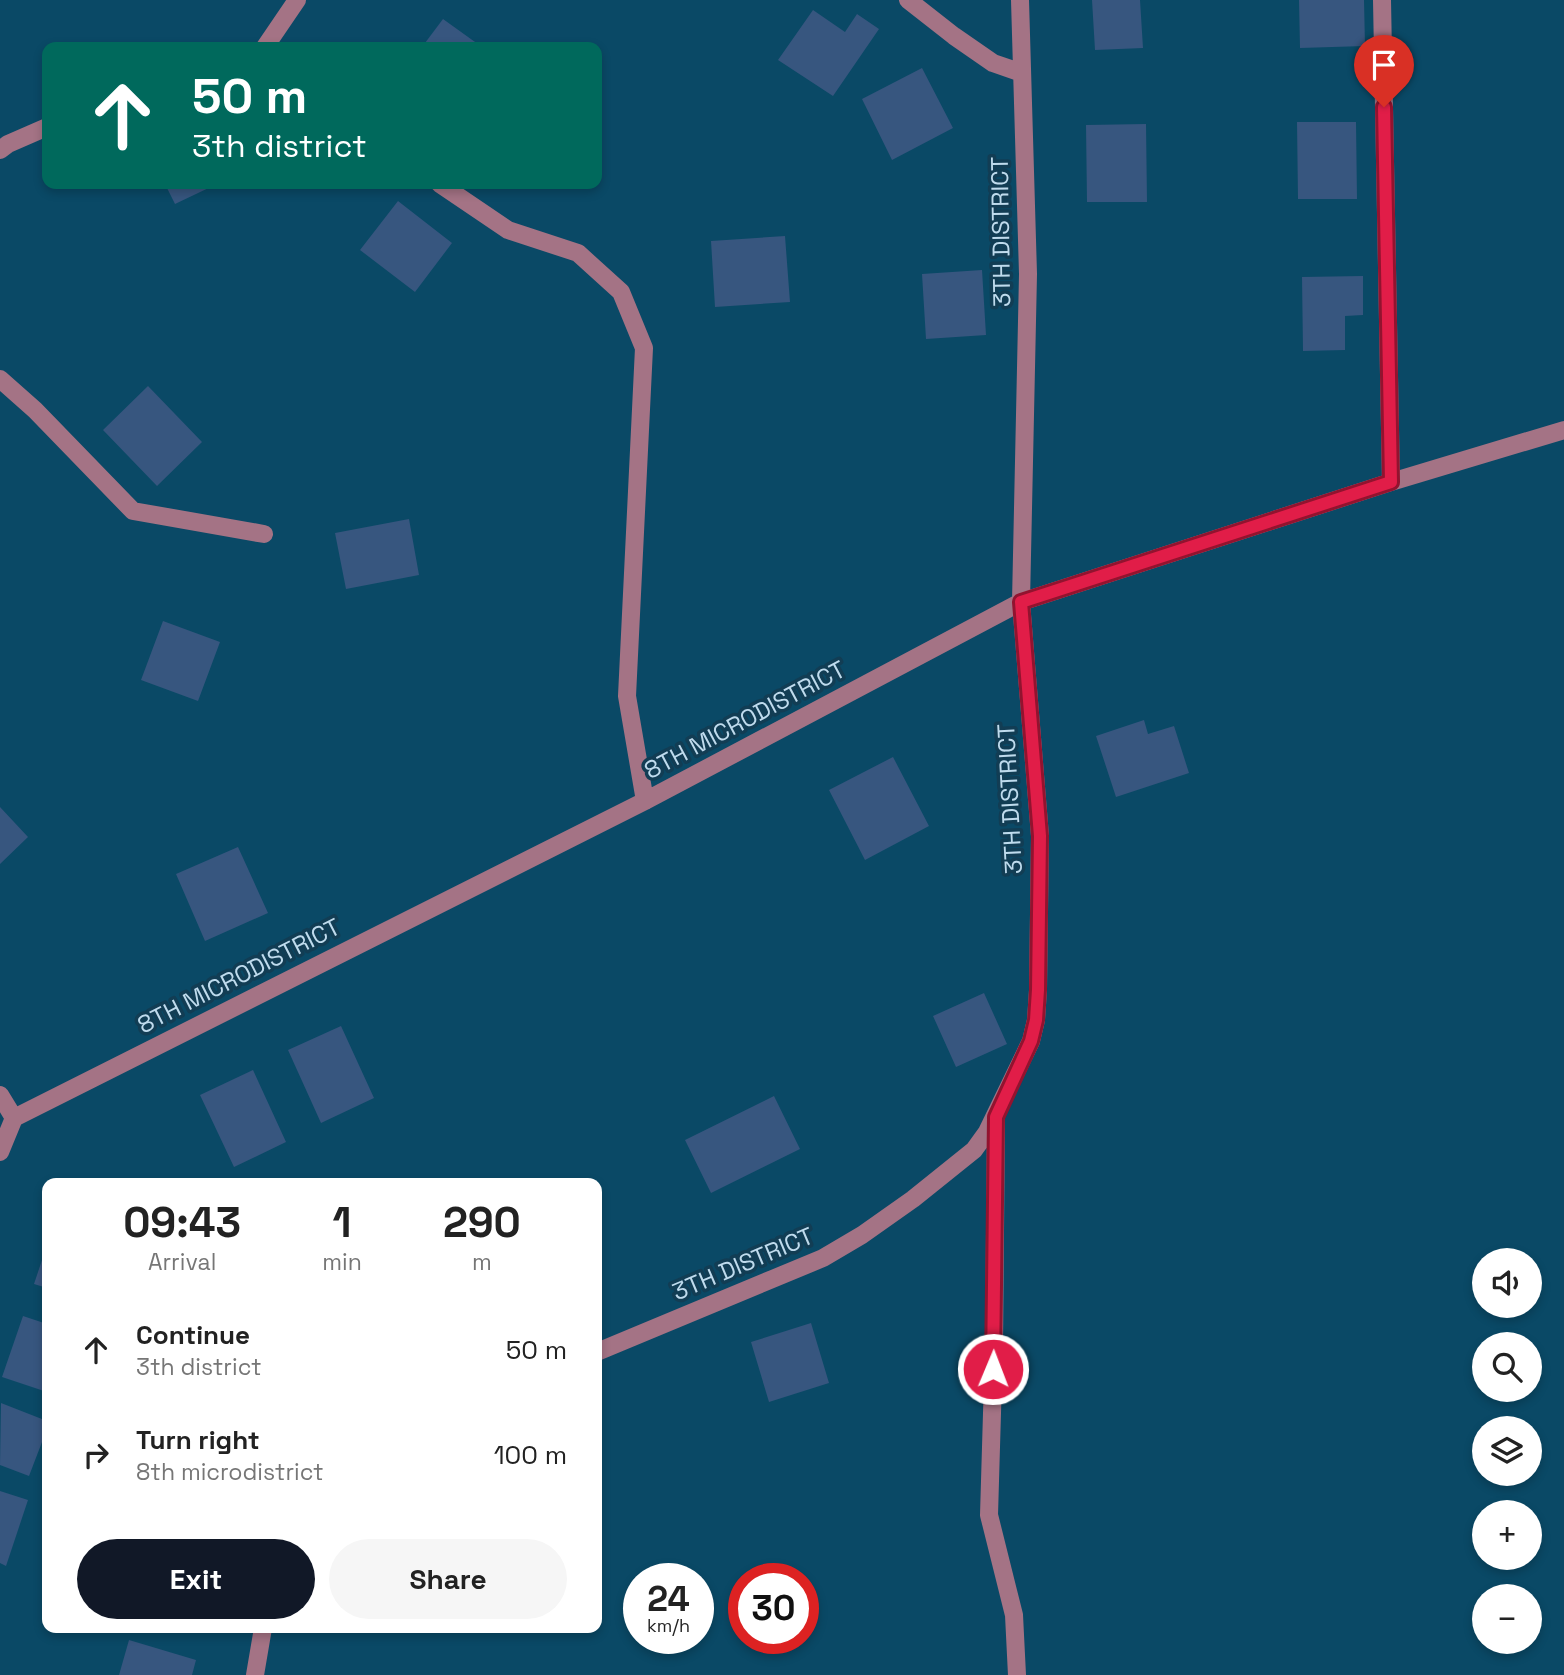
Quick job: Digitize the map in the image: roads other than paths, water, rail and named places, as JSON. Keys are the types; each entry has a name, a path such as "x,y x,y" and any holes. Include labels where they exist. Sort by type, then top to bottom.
{"street":[{"path":"268,42 297,0"},
{"path":"908,0 993,63 1022,73"},
{"name":"3TH DISTRICT","path":"602,1350 841,1249 952,1170 974,1150 996,1117 1031,1041 1038,990 1040,836 1021,602 1028,274 1020,0"},
{"path":"1382,0 1391,482"},
{"path":"0,150 42,129"},
{"path":"447,189 508,230 578,253 621,292 644,348 627,696 645,801"},
{"path":"0,379 35,410 133,511 264,534"},
{"name":"8TH MICRODISTRICT","path":"14,1118 645,801 1021,602 1391,482 1564,430"},
{"path":"0,1095 14,1118 0,1152"},
{"path":"996,1117 989,1515 1014,1615 1017,1675"},
{"path":"255,1675 262,1633"}]}
